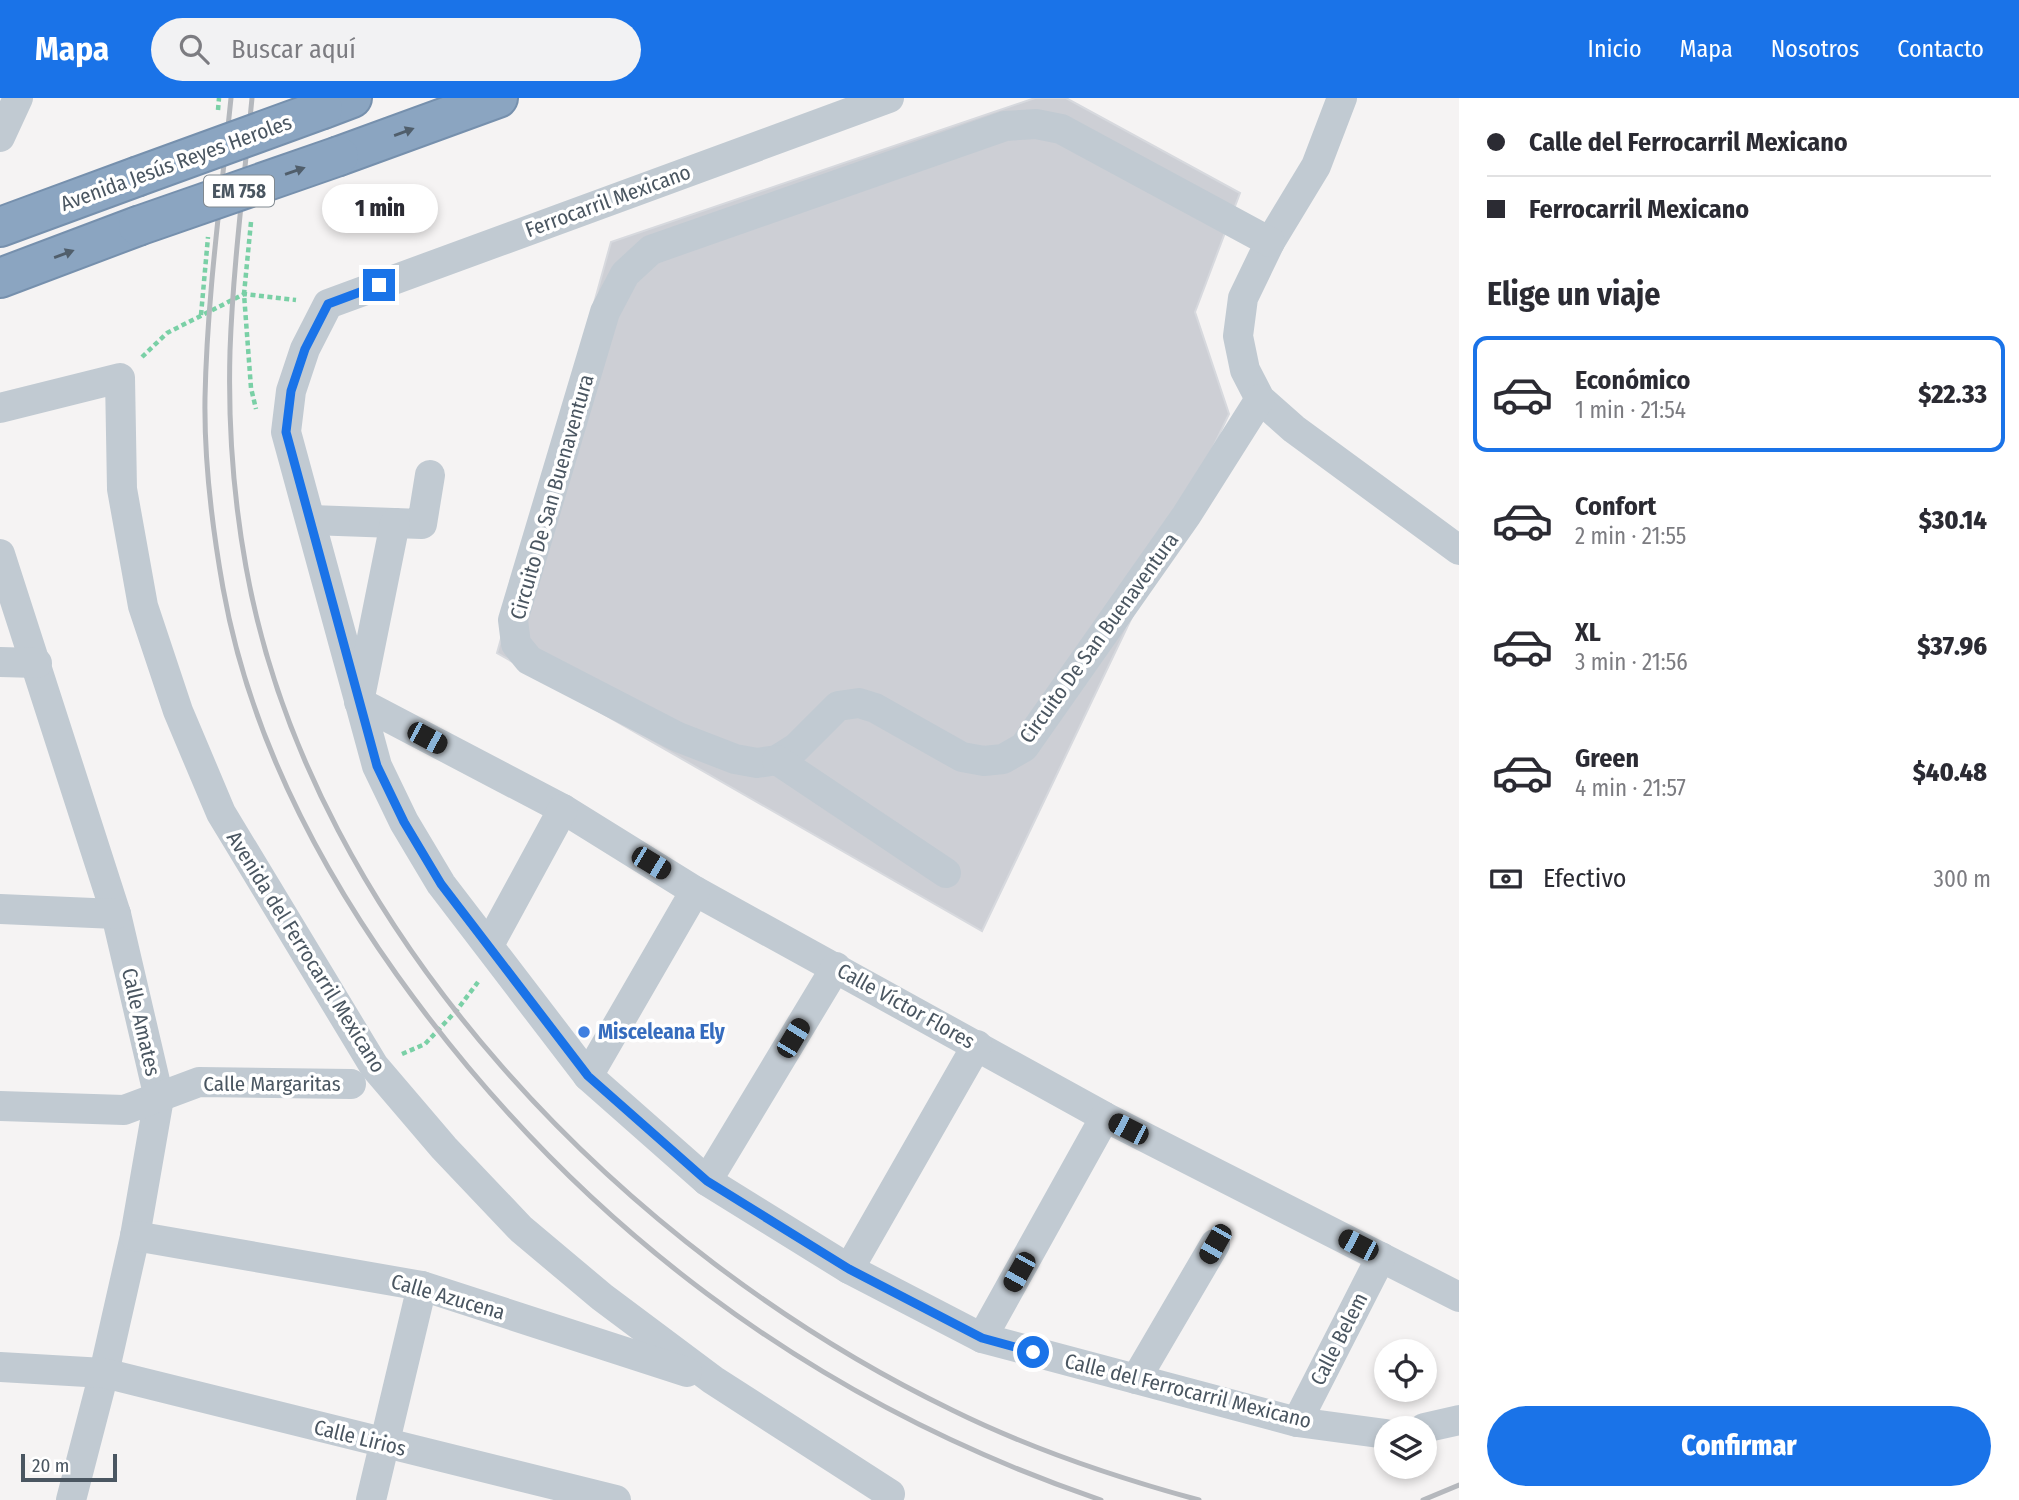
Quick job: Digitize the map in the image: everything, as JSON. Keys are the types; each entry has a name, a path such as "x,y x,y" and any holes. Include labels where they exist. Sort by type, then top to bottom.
{"highway":[{"name":"EM 758","path":"0,278 498,98"},
{"name":"Avenida Jesús Reyes Heroles","path":"0,227 338,104"}],"street":[{"path":"0,137 18,98"},
{"name":"Ferrocarril Mexicano","path":"328,304 889,98"},
{"path":"1342,98 1316,166 1270,242 1242,298 1238,336 1245,370 1260,399 1294,429 1459,550"},
{"name":"Circuito De San Buenaventura","path":"1260,399 1186,516 1024,747 1003,759 984,761 962,757 876,708 859,703 838,706 796,748 777,760 757,763 735,759 678,737 529,660 516,644 513,620 606,312 625,274 651,250 1005,126 1036,124 1061,129 1270,242"},
{"name":"Calle del Ferrocarril Mexicano","path":"328,304 305,349 291,391 286,432 377,766 404,822 441,884 588,1076 707,1181 849,1269 982,1338 1297,1422 1374,1432"},
{"path":"0,408 120,378"},
{"name":"Avenida del Ferrocarril Mexicano","path":"120,378 124,502 143,606 178,711 221,814 374,1066 444,1148 521,1229 602,1297 713,1380 890,1494"},
{"path":"312,520 422,524 430,475"},
{"path":"359,702 395,523"},
{"name":"Calle Amates","path":"0,554 116,914 159,1098 135,1236 72,1500"},
{"path":"0,662 37,663"},
{"name":"Calle Víctor Flores","path":"359,702 563,809 695,891 1105,1117 1459,1297"},
{"path":"777,760 946,873"},
{"path":"489,945 563,809"},
{"path":"588,1076 695,891"},
{"path":"0,909 116,914"},
{"path":"707,1181 836,967"},
{"path":"849,1269 977,1045"},
{"name":"Calle Margaritas","path":"0,1106 124,1110 199,1082 351,1084"},
{"path":"982,1338 1105,1117"},
{"name":"Calle Azucena","path":"135,1236 422,1286 713,1380"},
{"path":"1136,1379 1215,1244"},
{"name":"Calle Belem","path":"1297,1422 1381,1257"},
{"path":"371,1500 422,1286"},
{"name":"Calle Lirios","path":"0,1367 104,1373 616,1500"},
{"path":"1437,1426 1459,1420"}],"path":[{"path":"252,216 244,294 251,388 257,415"},
{"path":"120,378 167,334 244,294 328,304"},
{"path":"374,1066 425,1044 438,1031 486,971 489,945"}],"building":[{"path":"1035,98 1066,98 1240,193 1195,312 1229,414 982,931 497,653 611,242"}],"railway":[{"path":"231,98 206,360 206,446 215,541 234,640 267,742 289,791 339,886 397,975 466,1065 541,1148 621,1224 707,1294 798,1356 894,1411 995,1459 1101,1500"},
{"path":"252,98 230,351 231,432 246,567 282,701 338,830 412,952 502,1066 603,1170 714,1263 831,1344 952,1410 1073,1461 1199,1500"},
{"path":"1423,1500 1459,1485"}],"place":[{"name":"Misceleana Ely","path":"584,1032"}],"route":[{"path":"379,285 328,304 305,349 291,391 286,432 377,766 404,822 441,884 588,1076 707,1181 849,1269 982,1338 1033,1352"}]}
